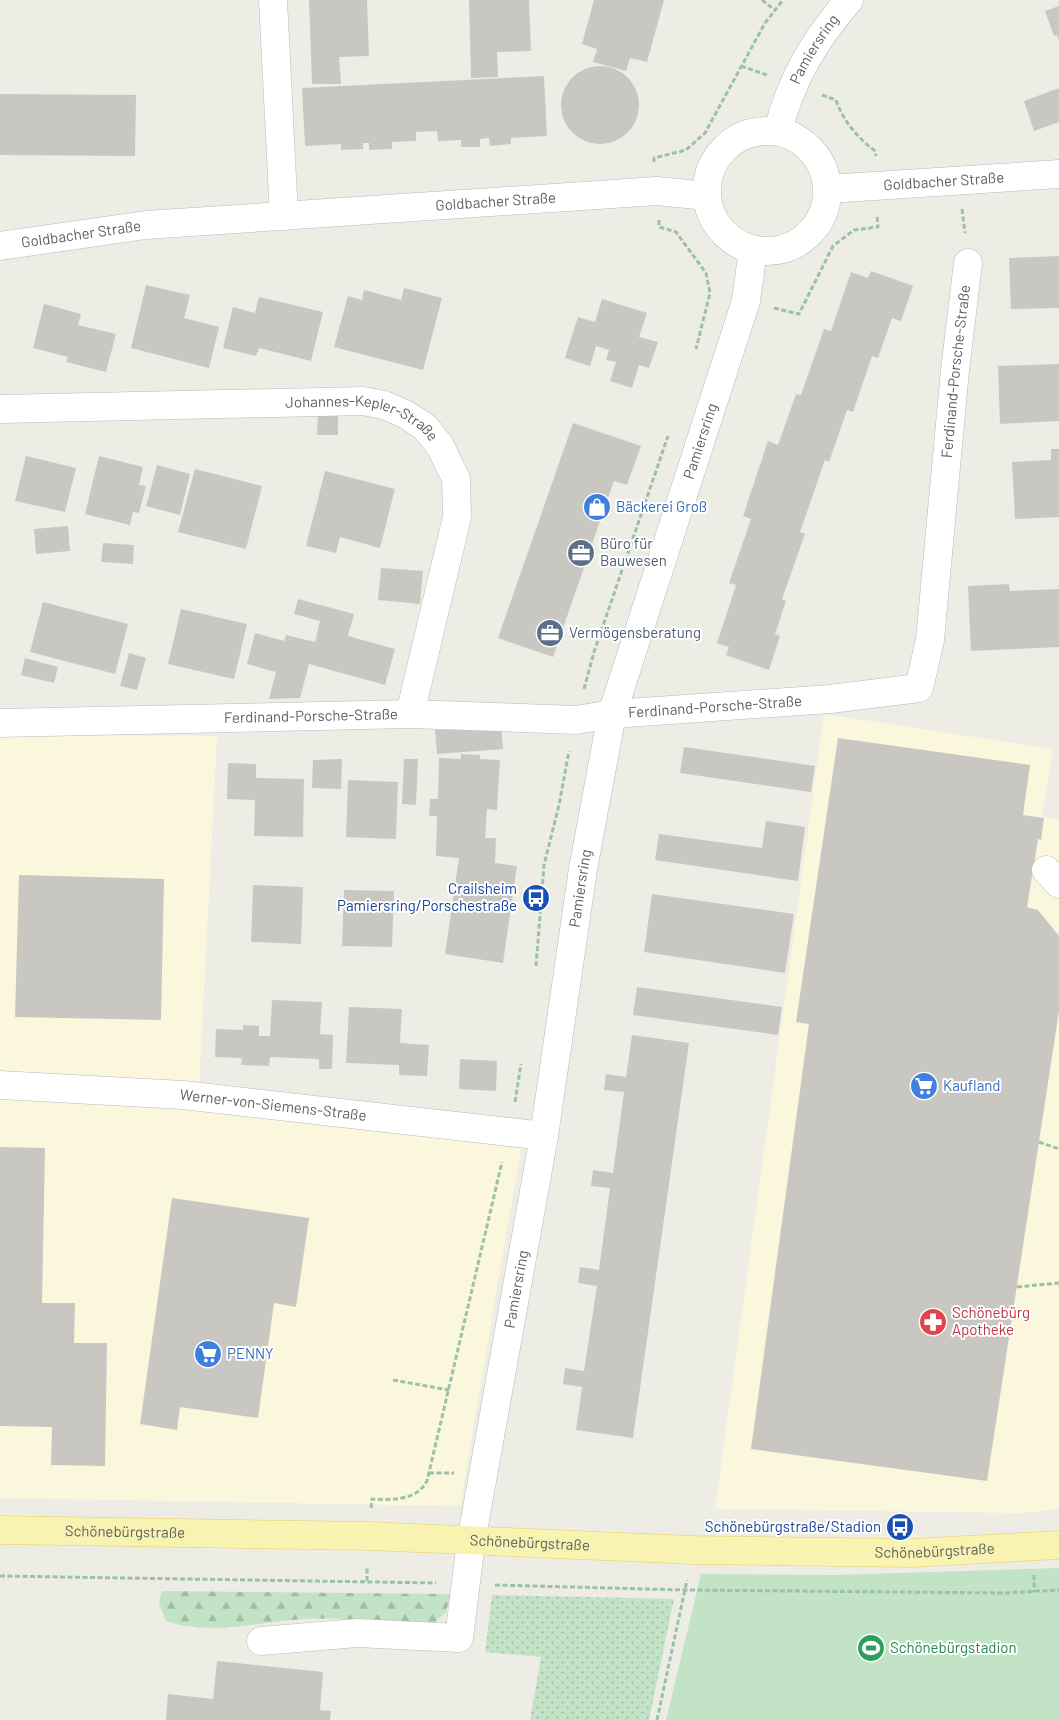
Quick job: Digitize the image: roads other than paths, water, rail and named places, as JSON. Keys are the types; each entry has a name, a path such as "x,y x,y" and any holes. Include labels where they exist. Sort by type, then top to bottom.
{"main road":[{"name":"Schönebürgstraße","path":"0,1530 369,1536 471,1542 694,1550 911,1553 1059,1545"}],"street":[{"path":"273,0 284,216"},
{"name":"Pamiersring","path":"778,131 792,84 811,50 849,0"},
{"path":"759,131 778,131 800,140 814,153 824,169 828,189 825,211 814,230 797,244 776,251 753,250 730,240 714,220 707,196 709,174 720,154 737,138 759,131"},
{"name":"Goldbacher Straße","path":"828,189 1059,174"},
{"name":"Goldbacher Straße","path":"0,246 146,225 656,192 707,196"},
{"name":"Pamiersring","path":"260,1641 358,1633 459,1638 464,1584 544,1136 583,869 612,714 746,301 753,250"},
{"name":"Ferdinand-Porsche-Straße","path":"0,723 410,714 576,720 612,714 830,699 919,688 930,640 954,379 968,263"},
{"name":"Johannes-Kepler-Straße","path":"0,409 363,401 398,411 425,427 440,446 456,479 457,517 410,714"},
{"name":"Werner-von-Siemens-Straße","path":"0,1085 183,1095 544,1136"}],"place":[{"name":"Bäckerei Groß","path":"597,507"},
{"name":"Büro für Bauwesen","path":"581,553"},
{"name":"Vermögensberatung","path":"550,633"},
{"name":"Crailsheim Pamiersring/Porschestraße","path":"536,898"},
{"name":"Kaufland","path":"924,1086"},
{"name":"Schönebürg Apotheke","path":"933,1322"},
{"name":"PENNY","path":"208,1354"},
{"name":"Schönebürgstraße/Stadion","path":"900,1527"},
{"name":"Schönebürgstadion","path":"871,1648"}]}
